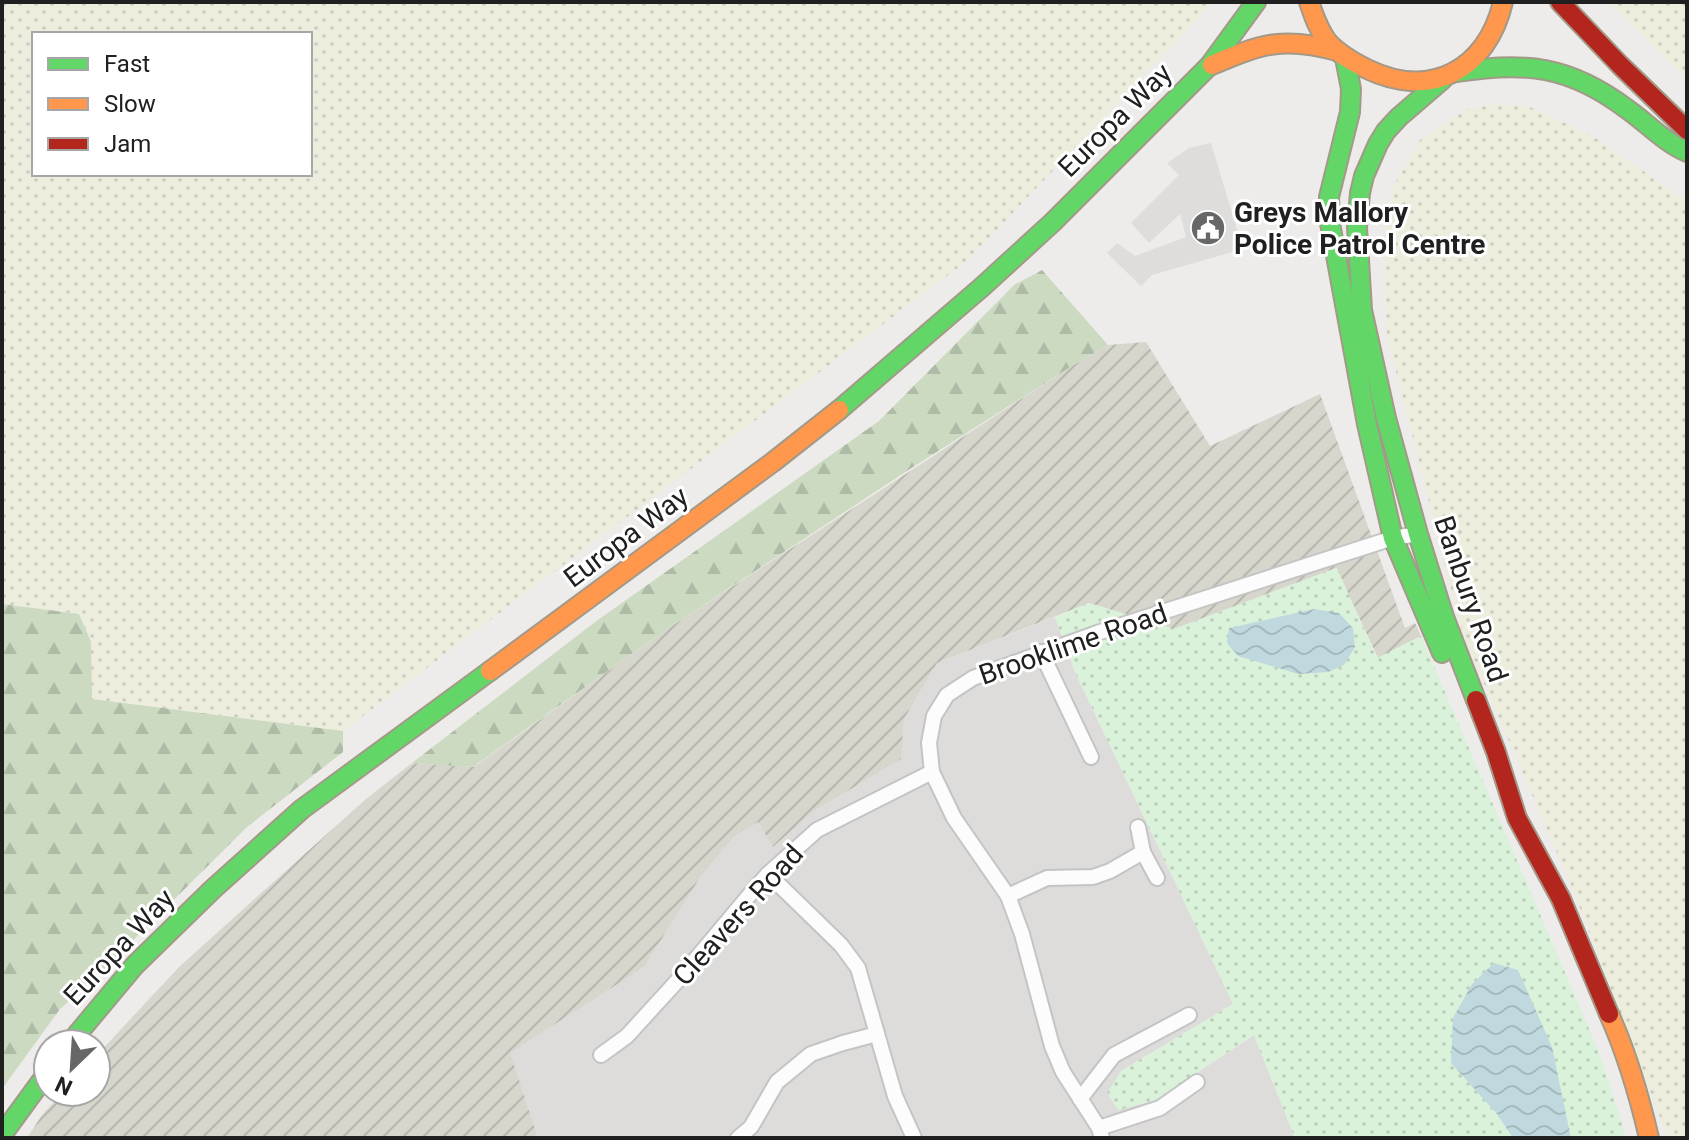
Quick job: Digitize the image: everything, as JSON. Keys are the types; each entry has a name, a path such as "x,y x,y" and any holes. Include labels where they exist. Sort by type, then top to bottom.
{"main road":[{"name":"Europa Way","path":"82,1028 144,955 302,809 773,462 982,287 1053,222 1210,65 1256,2"},
{"path":"1309,2 1325,39 1341,54 1380,76 1415,83 1496,67 1522,66 1573,77 1601,90 1674,146 1687,152"},
{"name":"Banbury Road","path":"1503,2 1499,22 1476,56 1399,117 1378,144 1360,193 1357,227 1362,310 1386,418 1444,617 1496,752 1517,818 1561,899 1623,1046 1649,1138"},
{"path":"1560,2 1687,130"},
{"name":"Europa Way","path":"1210,65 1274,43 1294,42 1341,54"},
{"path":"1341,54 1351,89 1350,112 1329,197 1330,223 1367,424 1393,538 1483,753 1517,818"},
{"path":"2,1135 32,1094"}],"street":[{"name":"Brooklime Road","path":"1100,1133 1063,1072 1052,1046 1022,934 1008,896 954,818 932,772 929,743 934,716 947,695 973,678 1041,652 1393,538 1418,534"},
{"path":"1041,652 1091,757"},
{"name":"Cleavers Road","path":"601,1055 638,1025 768,874 817,830 932,772"},
{"path":"1138,827 1143,852 1157,878"},
{"path":"1008,896 1047,878 1093,877 1143,852"},
{"path":"768,874 841,945 858,968 895,1096 914,1138"},
{"path":"1080,1099 1114,1055 1189,1015"},
{"path":"738,1138 751,1127 777,1082 811,1054 877,1034"},
{"path":"1100,1133 1160,1108 1197,1082"},
{"path":"751,1127 762,1138"}],"shaded area":[{"path":"2,2 1209,2 1206,10 967,261 343,731 91,699 91,642 79,614 2,604"},
{"path":"1609,2 1687,2 1687,79"},
{"path":"1495,104 1530,107 1591,135 1687,201 1687,1134 1674,1138 1668,1138 1571,885 1462,632 1387,335 1383,241 1393,187 1420,140 1465,110"},
{"path":"1211,143 1243,249 1152,275 1141,286 1107,253 1117,243 1135,256 1186,237 1180,214 1149,243 1131,223 1179,175 1167,163 1189,148"},
{"path":"1146,342 1210,446 1320,394 1405,628 1415,623 1421,636 1378,658 1336,568 1174,629 1089,603 937,663 904,719 901,759 811,813 773,847 758,822 734,837 701,876 644,967 510,1053 538,1138 27,1138 48,1108 112,1108 112,1039 179,967 366,799 412,763 474,767 667,629 1108,345"},
{"path":"1055,617 1075,672 1233,1004 1121,1071 1154,1101 1254,1035 1295,1138 538,1138 509,1053 644,967 701,876 734,837 758,822 773,846 811,813 901,759 904,719 937,663"}],"green space":[{"path":"1042,270 1108,345 910,469 667,629 473,767 412,763 595,622 879,421 1014,285"},
{"path":"1337,568 1377,658 1421,636 1599,1052 1625,1138 1295,1138 1254,1035 1154,1101 1118,1110 1107,1093 1121,1071 1233,1004 1075,672 1055,617 1089,603 1174,629"},
{"path":"2,604 79,614 91,642 92,699 343,731 343,752 247,827 60,1009 46,1028 32,1028 32,1048 2,1089"}],"water":[{"path":"1314,609 1339,613 1353,628 1355,647 1344,665 1328,672 1298,674 1238,656 1227,643 1229,628"},
{"path":"1494,963 1518,970 1552,1047 1571,1138 1513,1138 1497,1114 1451,1063 1453,1018 1472,984"}],"traffic: fast":[{"path":"839,410 1053,222 1210,65 1256,2"},
{"path":"1345,58 1351,89 1350,112 1329,197 1330,223 1367,424 1393,538 1442,653"},
{"path":"1457,72 1504,67 1566,75 1606,95 1687,152"},
{"path":"1442,80 1399,117 1378,144 1364,176 1357,227 1362,310 1386,418 1444,617 1476,700"},
{"path":"82,1028 135,965 302,809 490,671"},
{"path":"2,1135 32,1094"}],"traffic: slow":[{"path":"1309,2 1324,36 1341,54 1367,69 1391,78 1413,81 1453,73 1470,61 1484,46 1503,2"},
{"path":"1212,65 1273,44 1302,44 1337,51"},
{"path":"490,671 839,410"},
{"path":"1609,1014 1632,1075 1649,1138"}],"traffic: jam":[{"path":"1560,2 1687,130"},
{"path":"1476,700 1517,818 1561,899 1609,1014"}],"place":[{"name":"Greys Mallory Police Patrol Centre","path":"1208,228"}]}
